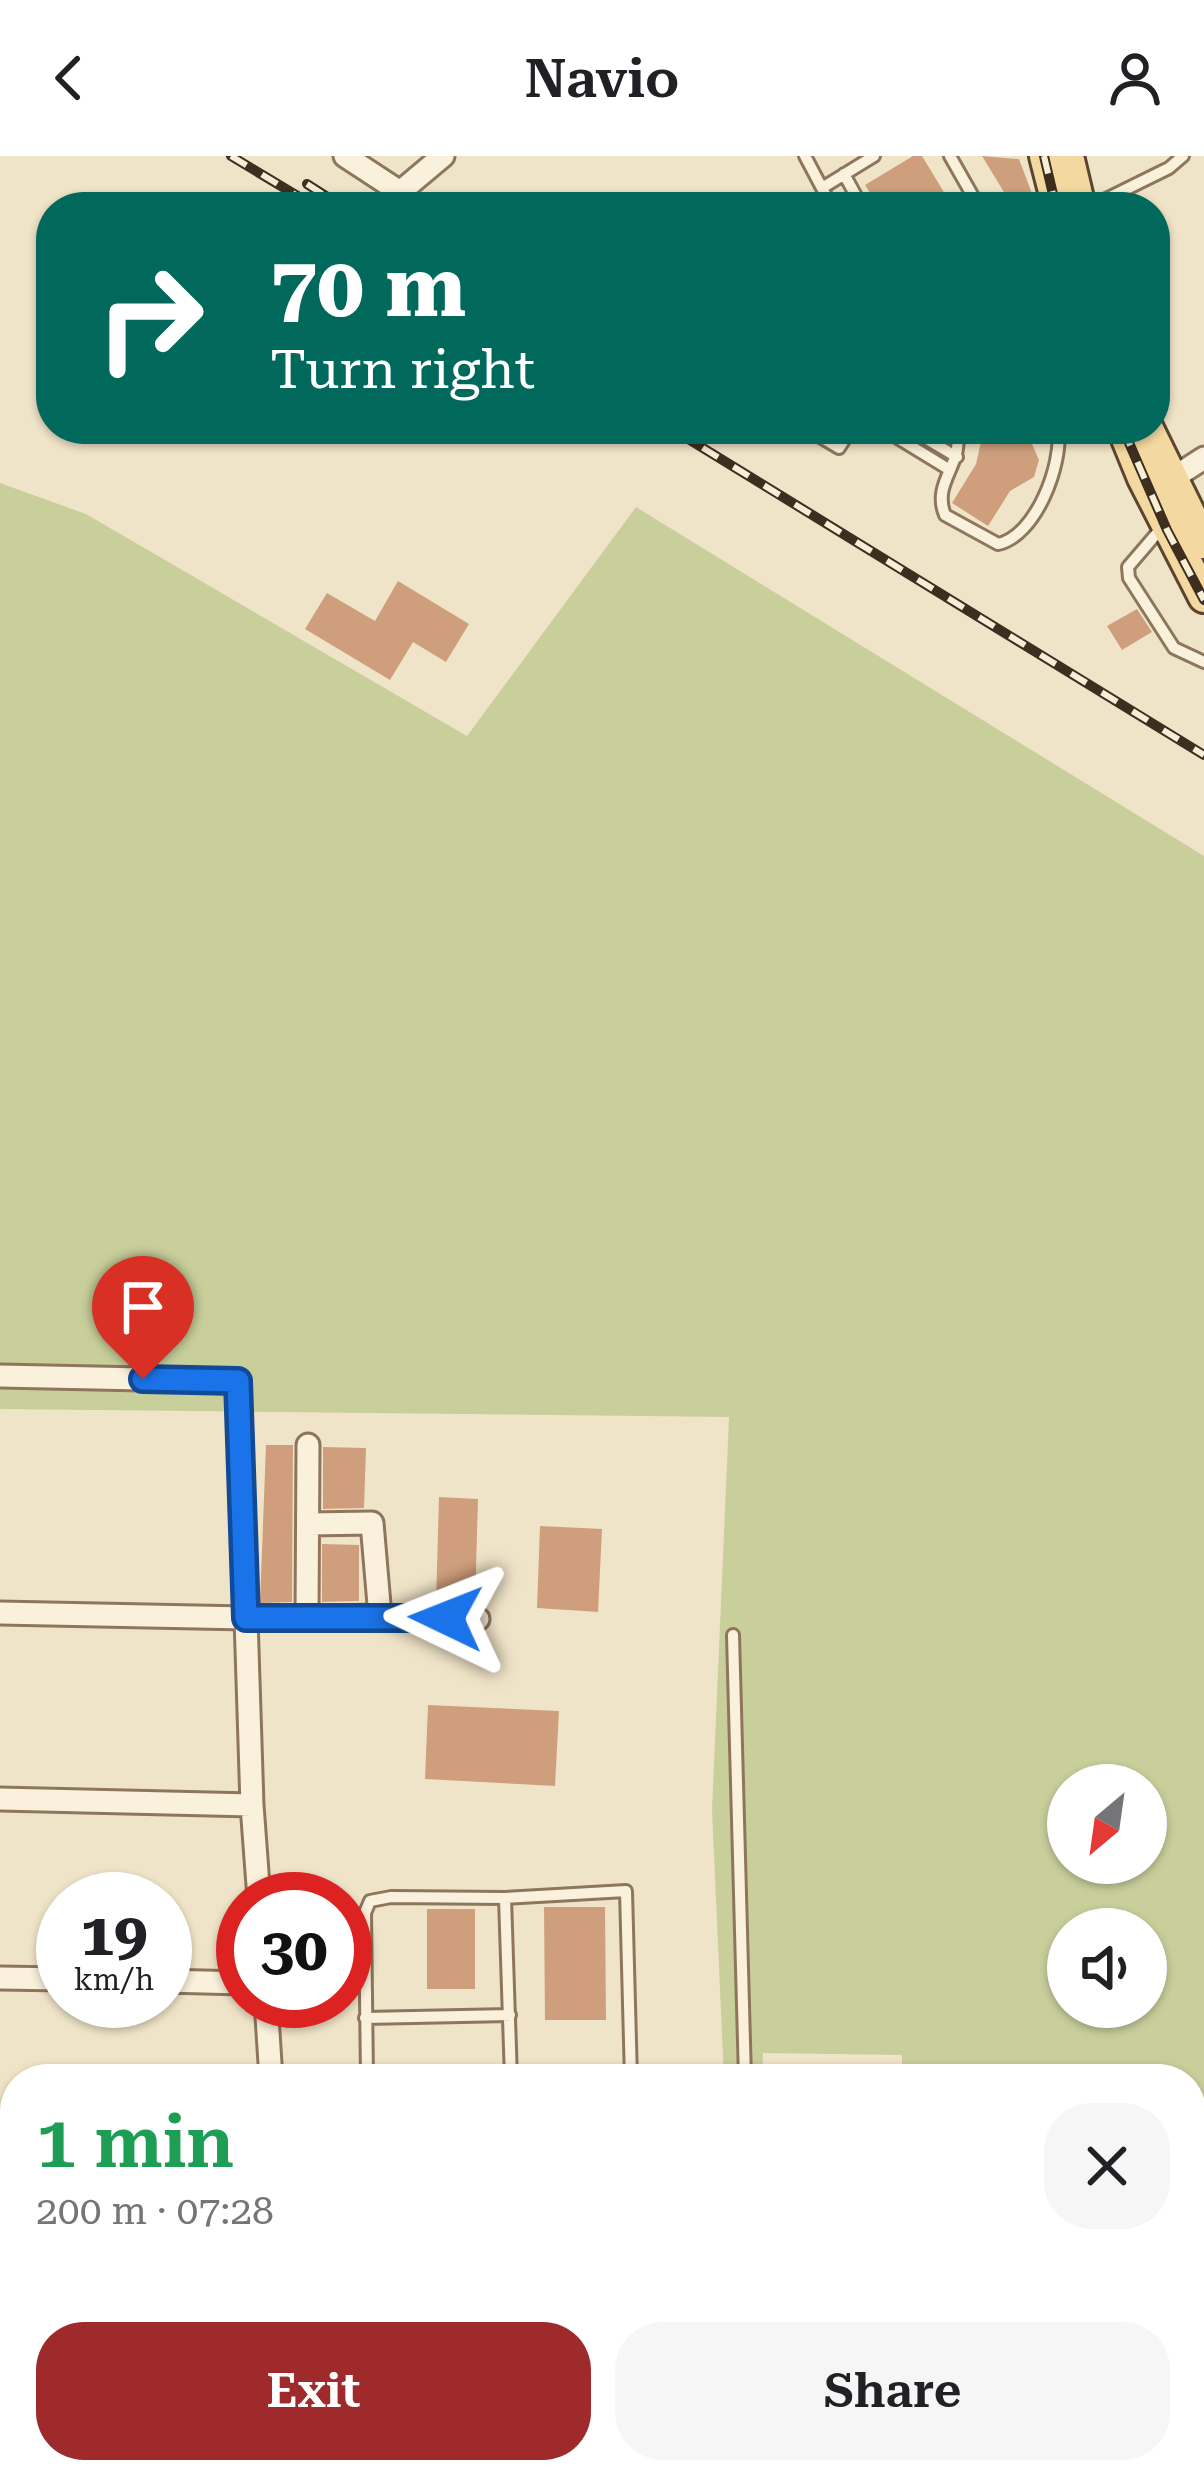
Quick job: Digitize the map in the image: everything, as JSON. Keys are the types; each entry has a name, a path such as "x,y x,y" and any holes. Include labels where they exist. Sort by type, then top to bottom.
{"main road":[{"path":"1045,156 1054,192"},
{"path":"1068,156 1076,192"},
{"path":"1130,444 1204,597"},
{"path":"1154,444 1204,543"}],"street":[{"path":"345,156 400,192 443,156"},
{"path":"1170,480 1204,458"},
{"path":"0,1376 238,1381 257,1872"},
{"path":"308,1445 308,1617"},
{"path":"309,1524 372,1523 380,1616"},
{"path":"0,1613 478,1619"},
{"path":"0,1799 252,1805"},
{"path":"0,1978 36,1979"},
{"path":"268,2028 270,2064"}],"lane":[{"path":"805,156 824,192"},
{"path":"822,188 874,156"},
{"path":"950,156 970,192"},
{"path":"1120,192 1183,156"},
{"path":"844,174 854,192"},
{"path":"908,444 950,470"},
{"path":"935,444 957,457"},
{"path":"957,444 957,457 940,491 945,515 992,544 1011,541 1021,533 1053,478 1059,444"},
{"path":"1166,523 1128,567 1129,578 1174,648 1204,662"},
{"path":"733,1635 745,2064"},
{"path":"372,1901 626,1891 631,2064"},
{"path":"506,1898 511,2064"},
{"path":"372,2018 510,2015"},
{"path":"365,2028 367,2064"}],"green space":[{"path":"0,483 86,514 467,736 636,507 1204,856 1204,2064 902,2064 902,2055 763,2053 763,2064 723,2064 712,1810 729,1417 0,1409"}],"building":[{"path":"913,156 922,156 944,192 869,192 865,185"},
{"path":"982,156 1019,159 1031,192 1004,192"},
{"path":"981,444 1032,444 1039,460 1034,477 1010,491 988,526 952,503 976,464"},
{"path":"398,581 469,624 446,662 413,642 390,680 305,629 327,593 375,621"},
{"path":"1137,609 1152,632 1122,650 1107,626"},
{"path":"266,1445 293,1445 292,1602 260,1603"},
{"path":"323,1447 366,1448 364,1508 323,1509"},
{"path":"439,1497 478,1499 475,1604 436,1603"},
{"path":"540,1526 602,1529 598,1612 537,1608"},
{"path":"322,1544 359,1545 359,1601 322,1602"},
{"path":"428,1705 559,1711 555,1786 425,1779"},
{"path":"544,1907 605,1907 606,2020 545,2020"},
{"path":"427,1909 475,1909 475,1989 427,1989"}],"railway":[{"path":"231,156 291,192"},
{"path":"1044,156 1052,192"},
{"path":"307,184 320,192"},
{"path":"696,444 1204,755"},
{"path":"1130,444 1204,600"}],"route":[{"path":"143,1379 238,1381 246,1618 446,1618"}]}
